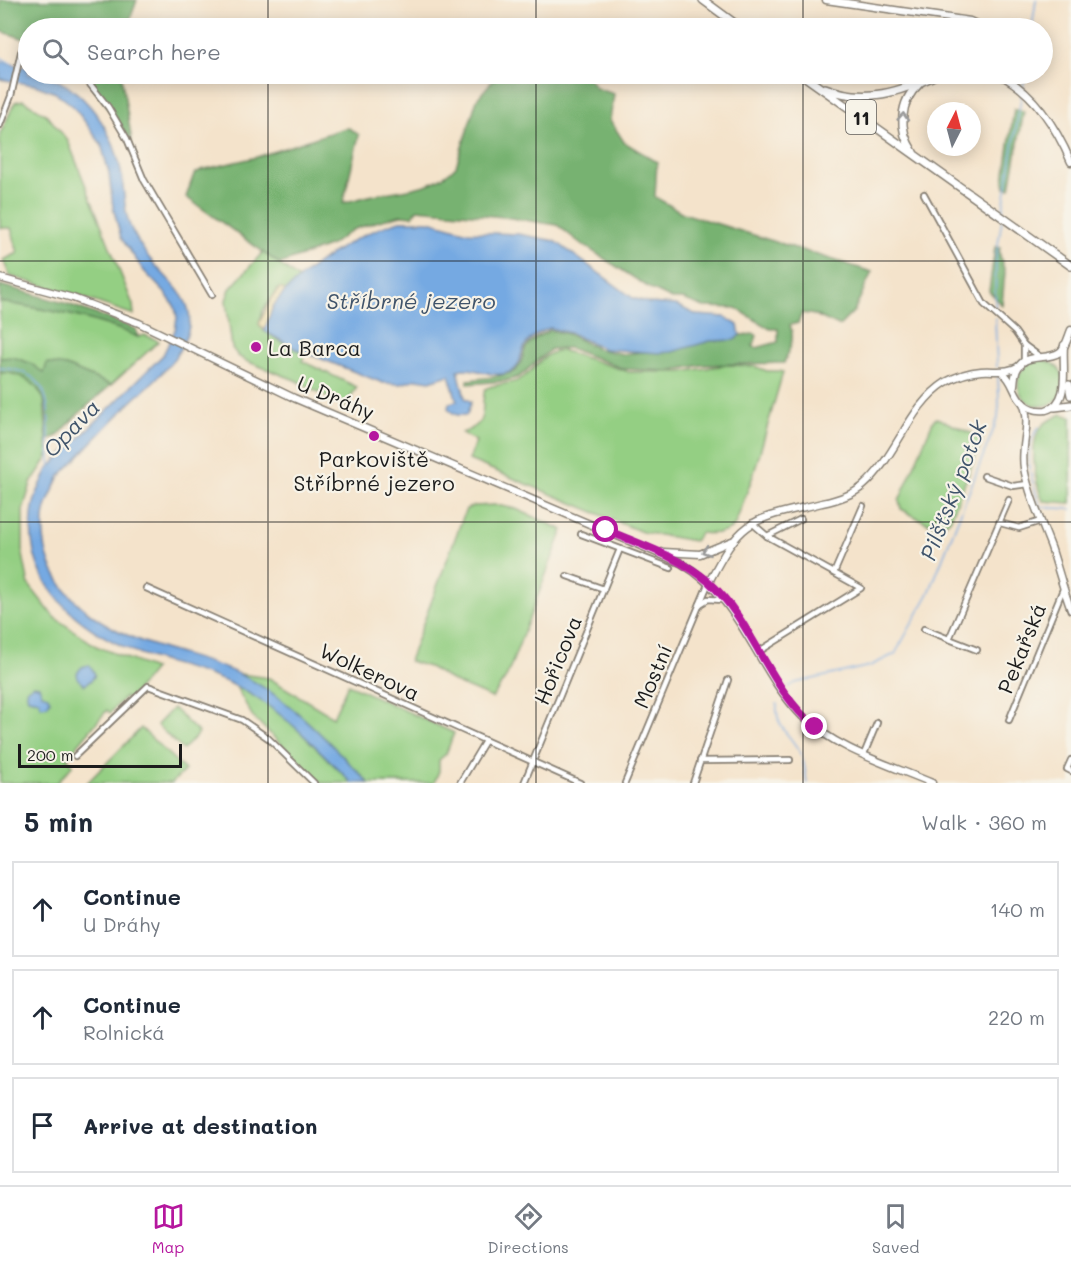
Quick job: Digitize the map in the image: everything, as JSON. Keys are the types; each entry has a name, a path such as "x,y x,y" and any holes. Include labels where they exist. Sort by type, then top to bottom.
{"main road":[{"path":"703,0 727,18"},
{"name":"11","path":"816,84 1070,266"},
{"path":"818,84 827,89 861,96 888,94 913,84"},
{"path":"919,158 906,139 903,116 909,95 921,84"},
{"path":"1069,385 1071,395"},
{"path":"1055,407 1071,405"}],"street":[{"path":"826,0 947,18"},
{"path":"0,125 6,113 18,63"},
{"path":"89,84 108,107 127,139 144,180 212,295"},
{"path":"1013,84 1027,94 1050,123 1071,162"},
{"path":"924,194 978,295 1015,332 1024,345 1042,356 1058,361 1066,372"},
{"name":"U Dráhy","path":"0,278 73,298 143,325 294,398 657,551 693,570 709,582 732,541 752,523 775,514 837,499 863,486 879,468 920,408 938,389 957,377 969,373 991,371 1003,373"},
{"path":"1014,385 1003,373 1042,356 1058,353 1071,330"},
{"path":"1024,345 1025,352 1022,364 1014,378 1014,385 1023,403 1042,410"},
{"path":"1027,425 1031,418 1042,410 1055,407 1064,397 1069,385 1063,358 1064,345"},
{"name":"Pekařská","path":"1023,403 1027,412 1023,466 1071,610"},
{"path":"984,476 1013,486 1028,484"},
{"path":"949,639 1009,501"},
{"path":"834,573 863,506"},
{"path":"767,536 801,519"},
{"path":"1000,523 1019,528 1041,521"},
{"path":"752,523 767,536 861,588 758,652"},
{"path":"581,534 671,568"},
{"name":"U Dráhy","path":"657,551 700,554 732,541"},
{"name":"Hořicova","path":"524,783 620,549"},
{"path":"567,576 604,590"},
{"path":"709,582 725,601 783,692 807,721 828,736 864,754 932,783"},
{"name":"Mostní","path":"625,783 709,582"},
{"name":"Wolkerova","path":"147,588 580,783"},
{"name":"Pekařská","path":"1010,720 1063,588"},
{"path":"700,604 711,599 725,601"},
{"path":"924,629 977,650"},
{"path":"693,783 728,680"},
{"path":"75,756 148,686 242,720 268,738 314,783"},
{"path":"864,754 877,723"},
{"path":"460,783 485,741"},
{"path":"700,761 790,760"},
{"path":"1071,760 1067,769 1071,771"}],"green space":[{"path":"0,0 137,0 131,18 18,18 18,37 0,31"},
{"path":"92,84 123,84 132,142"},
{"path":"490,84 593,84 596,88 614,94 610,120 624,142 657,162 655,197 683,213 872,272 854,311 839,326 815,315 802,313 798,323 790,325 792,340 784,363 703,365 667,371 624,369 569,348 551,349 519,377 505,381 468,384 468,380 499,376 515,371 529,343 550,330 568,334 598,349 623,354 681,348 710,341 734,340 740,335 755,334 757,336 753,346 756,348 778,342 778,329 770,329 736,308 704,307 683,299 672,299 651,289 580,243 557,225 504,217 417,209 413,216 401,215 352,230 331,245 280,264 186,197 194,174 201,170 257,157 349,128 359,135 343,203 430,183 456,166 477,99"},
{"path":"23,100 47,115 68,141 133,305 134,315 10,276 3,260 18,253 11,228 0,228 0,134 15,102"},
{"path":"1014,109 1024,111 1010,188 1005,187 1004,181"},
{"path":"995,247 1000,248 1005,272 1002,305 989,291"},
{"name":"Stříbrné jezero","path":"263,252 299,279 286,291 279,288 263,310 259,324 274,338 306,353 302,361 357,387 345,407 295,380 246,361 232,348 226,300 230,289"},
{"path":"0,285 68,304 136,329 138,337 88,319 0,302"},
{"path":"0,302 88,319 138,337 145,335 159,341 111,385 66,366 44,373 0,358"},
{"path":"561,350 629,372 681,372 726,365 754,366 767,371 783,372 754,473 732,528 719,533 700,533 694,541 642,532 469,460 476,441 462,433 477,425 480,420 485,389 518,380 549,354"},
{"path":"13,357 30,363 44,373 47,363 66,366 111,385 75,417 59,435 47,441 46,407 40,392 31,382 19,376 0,373 0,358"},
{"path":"1041,360 1057,367 1064,383 1057,399 1041,406 1025,399 1018,383 1025,367"},
{"path":"0,373 21,376 35,385 44,399 48,457 31,483 23,510 23,555 29,585 54,617 96,646 154,669 129,700 125,697 110,713 107,710 67,758 73,765 57,783 0,783"},
{"path":"1062,414 1071,417 1071,503 1043,501 1035,472 1034,450 1039,430 1045,423"},
{"path":"937,418 980,437 982,440 951,518 940,525 927,522 901,509 899,501 934,419"},
{"path":"496,505 516,509 563,530 507,676 492,698 454,682 429,667 409,661 466,509 474,506"},
{"path":"240,674 269,678 333,717 348,684 454,733 446,754 439,760 439,771 434,783 369,783 299,714"},
{"path":"235,685 267,704 291,723 352,783 321,783 253,717"},
{"path":"173,708 199,733 183,750 157,725"},
{"path":"141,728 185,770 172,783 87,783"}],"sand":[{"name":"Stříbrné jezero","path":"280,288 286,291 274,305 264,331 259,324 271,299"}],"water":[{"path":"0,61 18,66 18,82 0,79"},
{"path":"29,84 64,84 90,106 101,122 117,155 130,227 149,258 182,295 190,323 182,345 170,364 60,476 48,502 44,519 45,542 50,562 59,580 71,596 103,622 141,641 229,670 260,685 310,723 369,783 352,783 284,718 254,696 225,681 138,653 96,631 60,602 47,584 37,564 32,541 32,516 40,486 48,469 163,355 175,330 177,318 175,307 166,294 144,271 121,238 101,144 72,105 56,93"},
{"name":"Stříbrné jezero","path":"400,221 429,221 468,232 518,234 555,241 633,298 649,303 676,305 697,315 725,317 738,325 740,335 734,340 710,341 672,352 659,353 604,349 570,333 550,328 538,333 526,344 518,365 510,372 489,374 470,369 458,370 465,398 471,402 467,415 461,415 454,414 448,408 449,403 457,401 449,375 430,381 417,379 401,384 383,383 296,349 264,331 274,305 303,275 348,243"},
{"path":"89,665 95,674 85,685 78,679 77,673 82,667"},
{"path":"33,685 39,686 42,694 48,696 50,700 48,705 41,706 38,700 28,698 26,690"}],"waterway":[{"name":"Pilšťský potok","path":"1033,18 1036,0"},
{"path":"0,57 12,64"},
{"name":"Pilšťský potok","path":"1002,215 1022,92"},
{"name":"Pilšťský potok","path":"995,310 996,256 1002,220"},
{"name":"Pilšťský potok","path":"995,318 997,367"},
{"name":"Opava","path":"0,368 21,371 34,379 43,390 47,403 51,466"},
{"name":"Pilšťský potok","path":"789,687 795,683 870,666 895,654 929,593 998,418 998,372"},
{"path":"1039,427 1030,445 1029,466 1040,507 1071,509"},
{"name":"Pilšťský potok","path":"777,704 781,726 802,758 807,783"}],"place":[{"name":"La Barca","path":"256,347"},
{"name":"Parkoviště Stříbrné jezero","path":"374,436"}],"route":[{"path":"606,530 670,557 709,582 737,616 783,692 794,707 815,727"}]}
